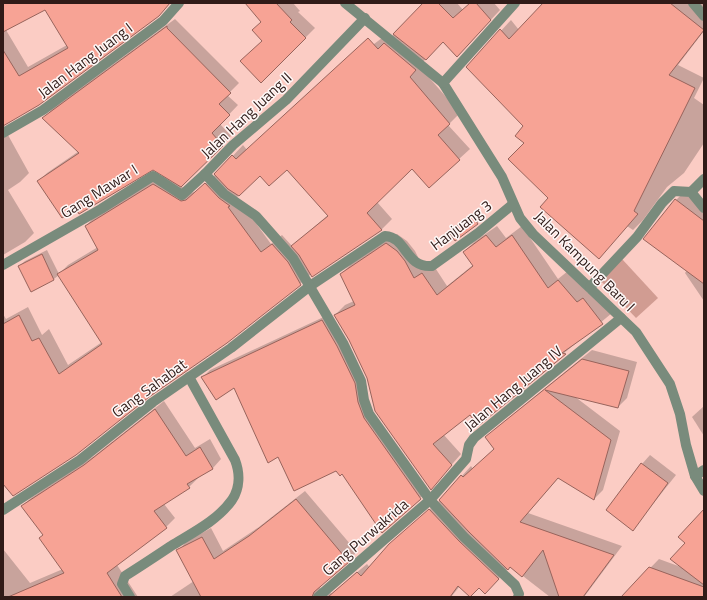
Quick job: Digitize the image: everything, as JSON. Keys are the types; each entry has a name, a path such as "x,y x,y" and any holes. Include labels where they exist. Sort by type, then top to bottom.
{"street":[{"name":"Jalan Hang Juang I","path":"3,133 43,110 163,21 179,3"},
{"name":"Jalan Kampung Baru I","path":"345,3 443,83 502,177 520,218 533,234 636,332 670,384 680,414 686,445 695,476 704,491"},
{"path":"443,83 515,3"},
{"path":"693,3 704,16"},
{"name":"Jalan Hang Juang II","path":"364,18 286,100 233,145 205,174 224,194 256,216 293,258 343,343 361,381 364,400 369,414 430,500"},
{"name":"Gang Mawar I","path":"3,265 101,209 153,176 182,195 205,174"},
{"path":"691,192 704,179"},
{"path":"590,287 637,237 662,203 674,191 691,192 704,208"},
{"name":"Hanjuang 3","path":"310,286 385,236 391,236 398,241 413,261 424,267 432,266 478,233 513,204"},
{"name":"Gang Sahabat","path":"3,510 80,460 153,402 231,348 310,286"},
{"name":"Jalan Hang Juang IV","path":"430,500 466,459 469,445 474,438 621,318"},
{"path":"130,597 122,584 125,576 204,526 221,512 232,500 239,484 238,469 235,460 189,377"},
{"path":"695,476 704,470"},
{"path":"430,500 464,537 515,585 519,594 518,597"},
{"name":"Gang Purwakrida","path":"318,597 430,500"}],"shaded area":[{"path":"622,259 658,298 636,318 600,280"}],"building":[{"path":"3,3 170,3 159,16 39,105 3,126 3,50 19,76 68,48 45,10 3,32"},
{"path":"245,3 276,3 292,20 290,22 306,38 261,83 240,61 262,41 252,30 261,22"},
{"path":"423,3 438,3 453,18 470,3 476,3 491,20 457,57 443,42 426,60 393,34"},
{"path":"543,3 670,3 704,30 669,75 695,88 634,211 638,214 599,259 540,207 548,198 508,159 524,143 515,136 523,126 466,67 500,29 509,39"},
{"path":"167,26 167,28 231,93 219,104 230,115 212,133 223,146 181,187 153,170 79,214 76,209 62,218 37,181 79,153 42,118"},
{"path":"368,38 378,49 384,43 416,70 410,77 450,124 438,135 460,160 429,188 412,169 367,213 382,230 312,277 299,255 291,246 328,216 287,170 269,186 260,176 239,196 228,189 214,174 232,155 236,159"},
{"path":"205,183 219,198 230,206 228,207 261,252 272,244 288,262 301,285 227,343 149,397 76,455 13,496 3,484 3,324 19,315 32,341 39,338 59,374 102,344 57,274 98,250 85,226 153,184 181,201 186,200"},
{"path":"675,199 704,221 704,284 643,239"},
{"path":"472,215 478,224 455,241 449,232"},
{"path":"486,235 496,247 512,235 548,288 558,280 577,302 583,298 603,324 562,353 566,354 478,426 470,415 433,444 452,465 431,490 375,411 367,378 349,340 334,315 355,305 340,274 386,243 397,251 405,261 414,278 422,273 437,295 473,266 463,252"},
{"path":"42,254 54,280 31,292 18,266"},
{"path":"322,320 337,346 355,383 358,402 364,418 421,499 382,533 342,474 340,476 336,471 294,491 278,457 268,463 234,388 216,400 201,377"},
{"path":"582,359 629,371 618,408 545,390 611,440 594,500 558,478 520,522 614,555 583,597 559,597 543,550 522,577 510,567 508,570 439,500 461,475 463,477 494,449 485,437"},
{"path":"155,409 186,456 200,447 213,469 187,484 190,488 154,511 167,528 107,573 122,597 8,597 64,573 39,538 43,535 21,506 84,465"},
{"path":"641,463 668,483 633,531 606,510"},
{"path":"296,499 349,562 314,592 312,597 201,597 176,550 202,537 214,559 249,536"},
{"path":"429,509 459,541 499,579 485,594 479,588 470,597 458,586 450,597 328,597 357,572 361,576 389,544"},
{"path":"704,509 704,585 670,559 685,543 678,537"},
{"path":"649,567 704,587 704,597 621,597"}]}
